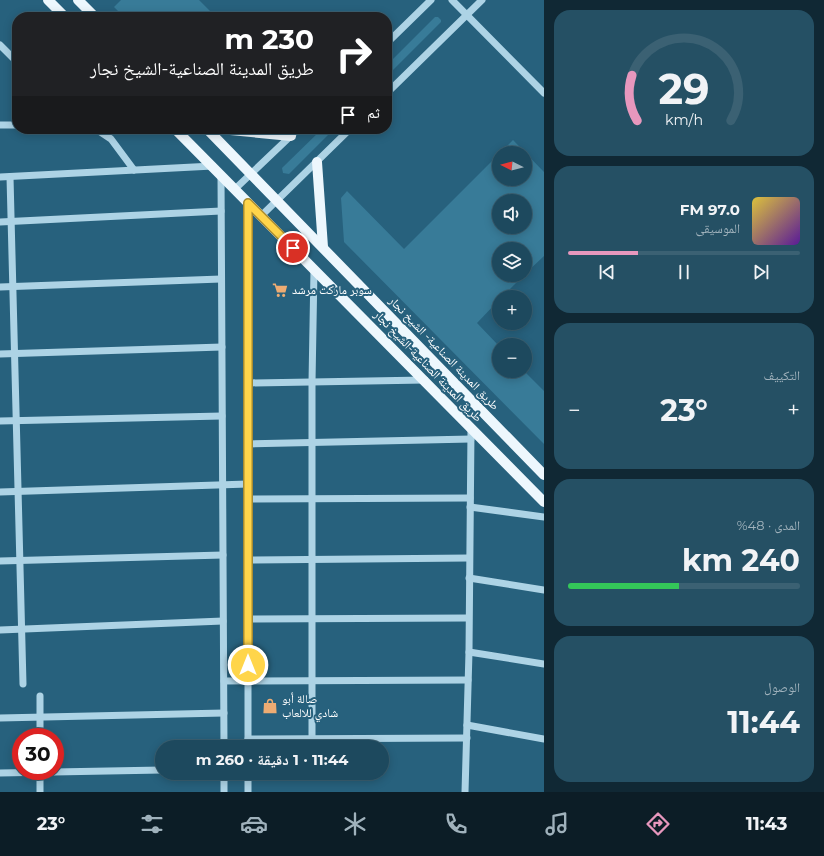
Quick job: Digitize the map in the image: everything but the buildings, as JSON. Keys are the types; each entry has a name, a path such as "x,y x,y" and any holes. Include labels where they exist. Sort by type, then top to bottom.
{"main road":[{"path":"48,0 60,12"},
{"path":"78,0 90,12"},
{"name":"طريق المدينة الصناعية-الشيخ نجار","path":"180,134 425,380 471,434 544,502"},
{"name":"طريق المدينة الصناعية- الشيخ نجار","path":"212,134 544,475"},
{"path":"316,162 323,247"}],"street":[{"path":"392,38 431,0"},
{"path":"452,0 544,93"},
{"path":"392,88 482,0"},
{"path":"0,45 12,57"},
{"path":"0,125 12,125"},
{"path":"104,134 111,138 134,170"},
{"path":"235,190 293,134"},
{"path":"261,216 345,134"},
{"path":"0,177 213,166"},
{"path":"221,175 224,740"},
{"path":"10,177 24,684"},
{"path":"248,203 248,740"},
{"path":"0,222 221,211"},
{"path":"312,739 312,382 314,269"},
{"path":"0,286 222,279"},
{"path":"0,354 222,347"},
{"path":"248,384 425,380"},
{"path":"0,421 222,416"},
{"path":"248,444 312,443 471,434 468,618 469,652 465,792"},
{"path":"0,492 248,484"},
{"path":"248,499 470,498"},
{"path":"470,507 544,518"},
{"path":"0,561 223,555"},
{"path":"248,560 469,558"},
{"path":"469,578 544,590"},
{"path":"248,619 468,618"},
{"path":"0,630 223,621"},
{"path":"469,652 544,664"},
{"path":"224,681 468,680"},
{"path":"40,696 40,728"},
{"path":"0,718 224,713"},
{"path":"467,725 544,739"},
{"path":"296,740 467,738"},
{"path":"64,772 155,770"},
{"path":"0,773 12,773"},
{"path":"40,780 40,792"},
{"path":"224,780 224,792"},
{"path":"248,780 248,792"}],"shaded area":[{"path":"121,0 199,0 211,12 119,12 114,7"},
{"path":"435,17 438,17 441,20 441,22 392,71 392,60"},
{"path":"317,134 329,134 289,174 283,173 282,168"},
{"path":"513,140 519,146 507,146"},
{"path":"532,160 544,172 544,256 532,267 532,242 492,242 492,282 517,282 509,290 492,290 492,307 477,323 492,339 492,378 531,378 544,391 544,444 344,242 341,198 347,191 404,249 492,161 492,186 532,186"}],"place":[{"name":"سوبر ماركت مرشد","path":"280,290"},
{"name":"صالة أبو شادي للالعاب","path":"270,706"}],"route":[{"path":"248,665 248,203 293,248"}]}
